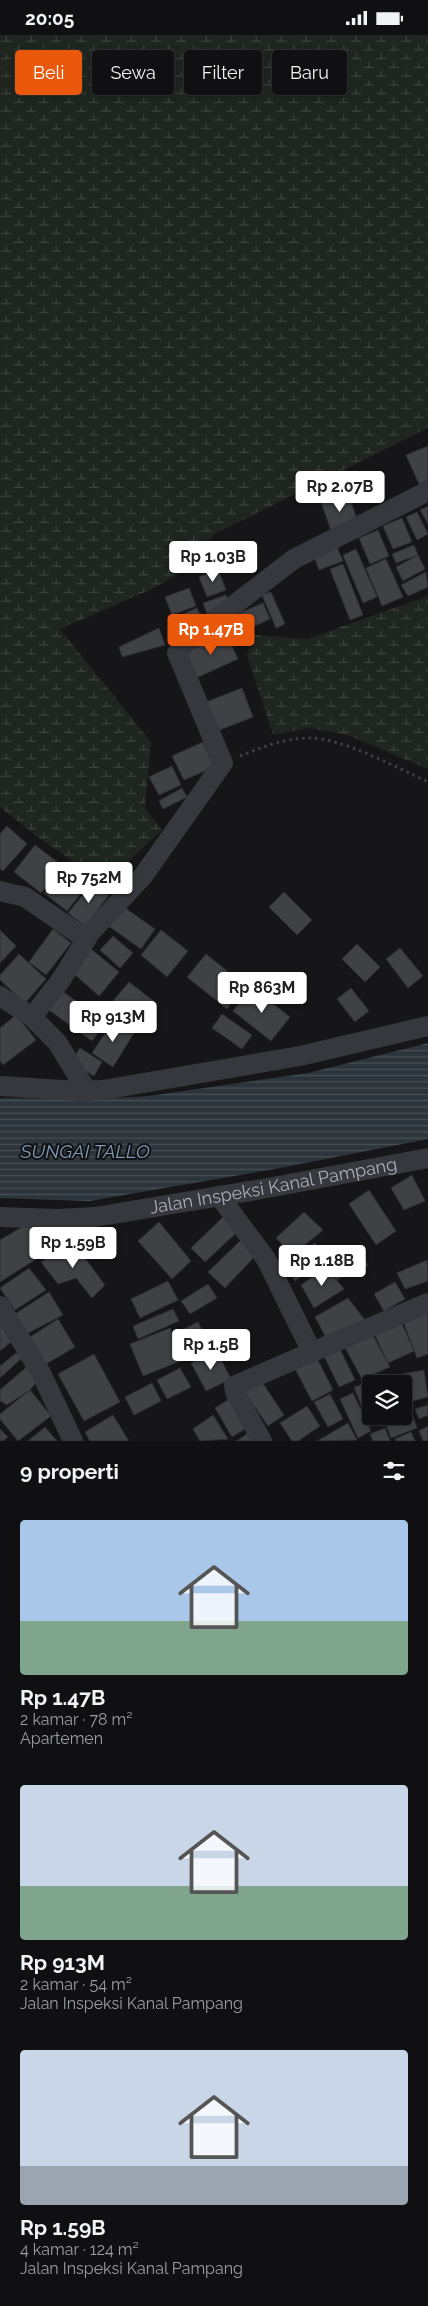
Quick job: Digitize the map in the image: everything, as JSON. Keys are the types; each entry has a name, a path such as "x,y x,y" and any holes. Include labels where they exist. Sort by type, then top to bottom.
{"street":[{"path":"32,1017 60,980 86,939 143,876 223,763 177,653 187,641 294,559 428,491"},
{"path":"0,891 25,897 86,939"},
{"path":"0,996 32,1017 57,1042 87,1091"},
{"path":"0,1087 87,1091 300,1056 428,1027"},
{"name":"Jalan Inspeksi Kanal Pampang","path":"0,1217 58,1219 95,1217 220,1197 428,1158"},
{"path":"220,1197 266,1259 312,1353"},
{"path":"262,1441 236,1394 234,1386 428,1303"},
{"path":"0,1306 41,1373 73,1441"}],"path":[{"path":"223,763 259,747 310,738 332,741 354,749 428,782"}],"green space":[{"path":"0,35 428,35 428,428 214,534 194,566 150,590 60,629 151,742 145,808 162,830 105,883 36,836 0,807"},
{"path":"428,596 428,769 350,736 309,728 273,735 247,655 253,635 307,639"}],"water":[{"name":"SUNGAI TALLO","path":"428,1043 428,1139 280,1168 90,1201 0,1198 0,1098 95,1099 149,1096 308,1073"}],"building":[{"path":"428,446 428,480 419,484 406,455"},
{"path":"348,493 359,525 332,534 321,502"},
{"path":"428,506 428,524 420,510"},
{"path":"417,512 428,534 417,540 406,517"},
{"path":"402,518 412,542 393,549 383,526"},
{"path":"378,530 389,556 370,564 359,538"},
{"path":"414,545 418,555 396,563 392,554"},
{"path":"337,547 343,561 319,570 314,557"},
{"path":"356,549 377,597 363,603 343,555"},
{"path":"418,555 425,569 403,581 396,567"},
{"path":"386,559 403,597 382,606 366,568"},
{"path":"343,564 363,615 350,620 330,569"},
{"path":"218,569 226,590 207,597 199,577"},
{"path":"426,572 428,587 408,596 401,585"},
{"path":"189,588 196,606 172,615 165,597"},
{"path":"271,592 285,624 276,628 262,595"},
{"path":"226,595 231,607 208,616 203,603"},
{"path":"263,603 270,619 248,629 240,613"},
{"path":"197,608 204,624 177,636 169,620"},
{"path":"159,628 165,645 122,657 119,647"},
{"path":"226,633 238,659 196,678 184,653"},
{"path":"242,688 253,717 212,733 201,704"},
{"path":"203,742 214,767 184,780 172,756"},
{"path":"172,766 181,785 159,795 149,777"},
{"path":"182,788 187,797 163,809 159,801"},
{"path":"7,826 27,844 3,871 0,869 0,834"},
{"path":"35,845 63,866 41,893 14,872"},
{"path":"67,864 90,882 67,911 44,893"},
{"path":"93,882 109,895 85,926 68,913"},
{"path":"284,892 312,920 297,935 269,907"},
{"path":"121,905 155,929 141,949 107,925"},
{"path":"53,929 71,943 46,975 29,962"},
{"path":"0,930 16,946 0,963"},
{"path":"161,930 188,951 167,977 141,955"},
{"path":"113,936 133,953 120,968 100,950"},
{"path":"357,944 380,967 365,982 342,959"},
{"path":"400,948 423,976 408,988 386,959"},
{"path":"91,949 119,972 99,996 72,972"},
{"path":"19,954 46,979 25,1003 0,980 0,975"},
{"path":"206,954 246,986 227,1009 187,977"},
{"path":"129,982 156,1003 139,1023 112,1002"},
{"path":"252,987 290,1017 271,1041 233,1011"},
{"path":"351,988 369,1011 355,1022 337,999"},
{"path":"62,991 106,1022 92,1041 49,1010"},
{"path":"222,1014 252,1035 242,1049 212,1028"},
{"path":"16,1015 36,1040 3,1065 0,1061 0,1028"},
{"path":"114,1020 134,1033 113,1067 92,1053"},
{"path":"80,1048 102,1062 94,1076 71,1062"},
{"path":"412,1175 425,1201 404,1210 391,1188"},
{"path":"369,1190 396,1231 376,1245 349,1204"},
{"path":"304,1212 323,1230 293,1255 276,1238"},
{"path":"223,1217 236,1233 205,1262 191,1248"},
{"path":"159,1222 191,1261 172,1279 138,1241"},
{"path":"27,1224 49,1251 0,1282 0,1240"},
{"path":"243,1238 256,1255 225,1288 208,1272"},
{"path":"73,1242 105,1285 92,1298 76,1278 58,1284 41,1262"},
{"path":"315,1243 327,1260 295,1281 283,1264"},
{"path":"358,1245 368,1266 336,1280 327,1260"},
{"path":"427,1260 428,1281 405,1289 397,1273"},
{"path":"326,1267 344,1289 314,1308 301,1285"},
{"path":"29,1268 46,1290 15,1310 0,1288"},
{"path":"168,1281 178,1300 140,1318 131,1299"},
{"path":"395,1282 405,1299 384,1311 374,1294"},
{"path":"208,1284 217,1298 190,1314 181,1301"},
{"path":"49,1292 63,1315 26,1334 15,1314"},
{"path":"348,1298 367,1323 328,1341 315,1317"},
{"path":"173,1309 179,1321 138,1339 133,1326"},
{"path":"428,1311 428,1354 417,1358 403,1321"},
{"path":"58,1319 75,1347 46,1364 30,1337"},
{"path":"0,1322 11,1342 0,1351"},
{"path":"198,1322 212,1349 193,1359 178,1332"},
{"path":"402,1324 414,1351 388,1363 375,1335"},
{"path":"170,1328 183,1360 143,1376 130,1344"},
{"path":"370,1330 390,1367 371,1375 362,1375 362,1379 342,1342"},
{"path":"338,1345 355,1380 339,1387 322,1352"},
{"path":"216,1350 231,1379 206,1391 191,1363"},
{"path":"16,1353 23,1357 0,1378 0,1366"},
{"path":"94,1354 120,1402 84,1421 58,1374"},
{"path":"315,1354 333,1390 312,1401 293,1365"},
{"path":"31,1363 40,1378 30,1390 7,1405 0,1401 0,1390"},
{"path":"180,1368 191,1387 167,1399 157,1380"},
{"path":"424,1370 428,1397 412,1401 412,1375 402,1374"},
{"path":"260,1379 284,1415 268,1426 244,1391"},
{"path":"152,1383 161,1401 134,1415 125,1397"},
{"path":"362,1385 362,1408 354,1387"},
{"path":"30,1390 51,1416 18,1441 0,1419 0,1414"},
{"path":"353,1393 362,1412 362,1425 368,1425 371,1431 358,1438 340,1399"},
{"path":"330,1394 343,1419 328,1427 314,1402"},
{"path":"231,1398 248,1427 232,1437 215,1408"},
{"path":"428,1405 428,1415 419,1419 415,1409"},
{"path":"307,1406 320,1426 298,1441 292,1441 280,1423"},
{"path":"412,1414 417,1428 391,1438 386,1425 412,1425"},
{"path":"113,1415 129,1441 90,1441 85,1432"},
{"path":"213,1415 228,1439 200,1441 193,1429"},
{"path":"348,1423 357,1440 317,1441"},
{"path":"428,1426 428,1441 423,1441 419,1431"},
{"path":"45,1427 57,1441 28,1441"},
{"path":"385,1428 390,1441 373,1441 370,1434"},
{"path":"0,1429 8,1437 3,1441 0,1441"},
{"path":"252,1431 258,1441 236,1441"},
{"path":"411,1432 415,1441 396,1441 395,1439"}]}
